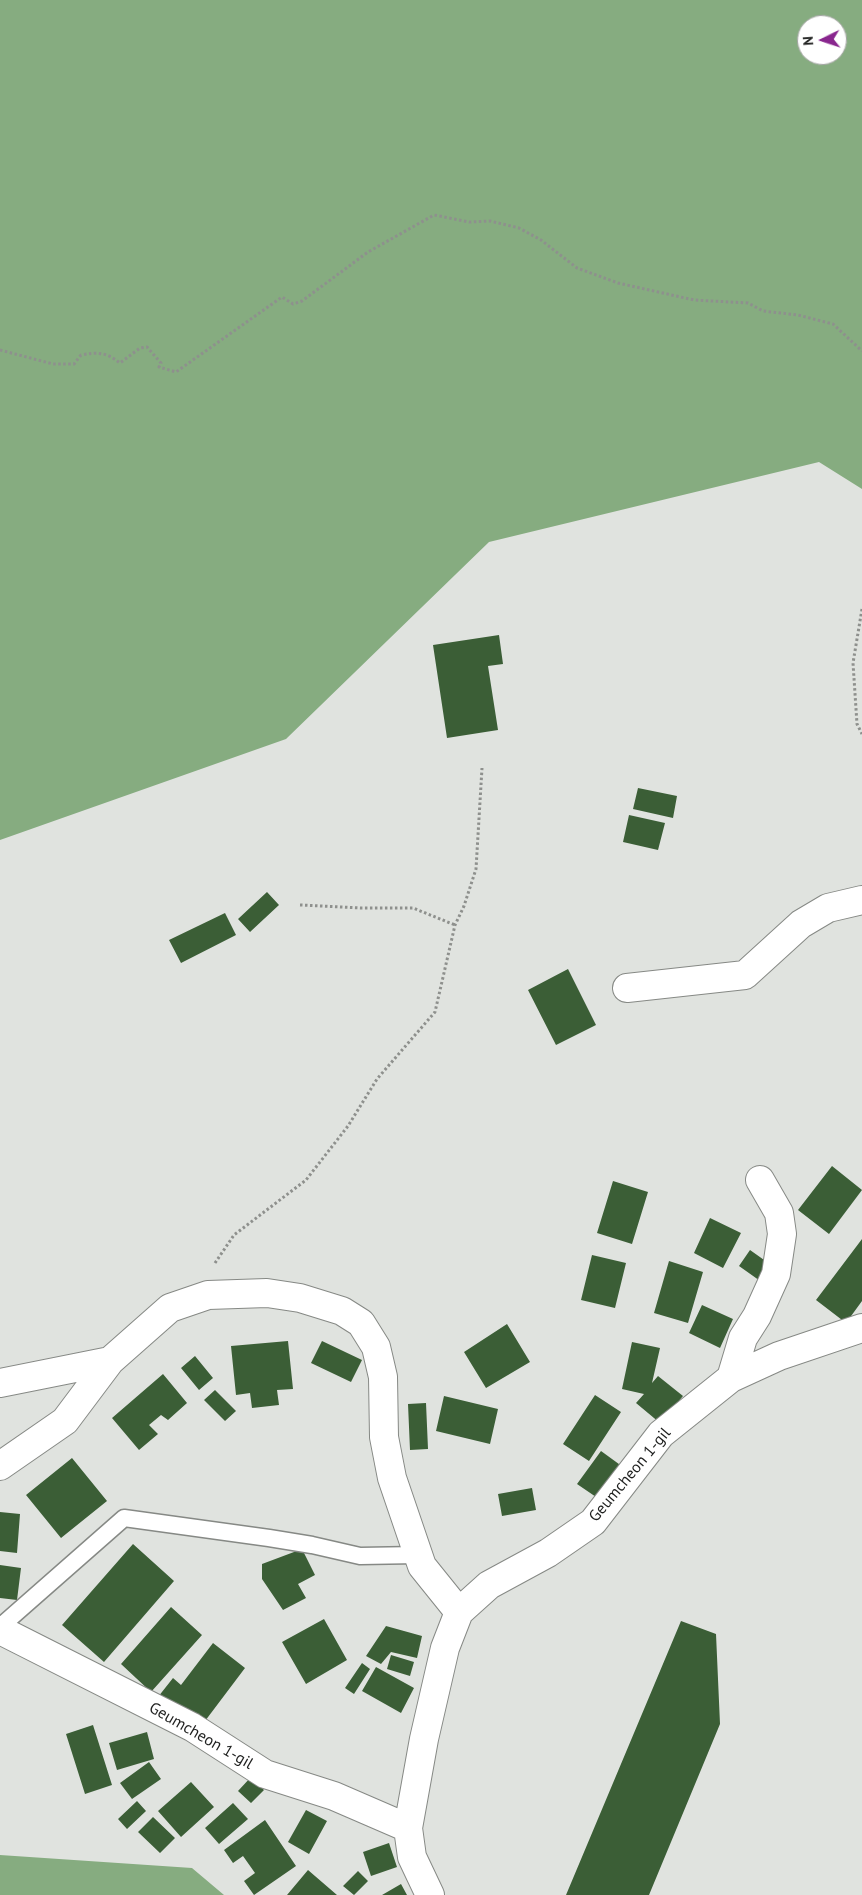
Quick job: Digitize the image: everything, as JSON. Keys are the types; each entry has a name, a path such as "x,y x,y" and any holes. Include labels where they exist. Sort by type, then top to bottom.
{"street":[{"path":"627,988 746,975 800,924 828,908 862,900"},
{"path":"731,1378 743,1338 757,1316 776,1274 782,1234 779,1213 760,1180"},
{"path":"0,1466 65,1422 110,1361 170,1308 208,1295 267,1293 300,1298 317,1303 342,1311 361,1323 376,1347 383,1377 384,1437 392,1478 422,1566 459,1612"},
{"name":"Geumcheon 1-gil","path":"430,1895 412,1858 408,1828 424,1739 445,1648 459,1612 489,1585 548,1553 593,1522 661,1434 731,1378 779,1356 862,1328"},
{"path":"0,1383 110,1361"},
{"name":"Geumcheon 1-gil","path":"0,1629 192,1727 265,1774 334,1796 408,1828"}],"lane":[{"path":"0,1629 124,1518 269,1538 360,1556 418,1555"}],"path":[{"path":"0,350 53,364 74,364 81,355 92,353 109,354 120,363 140,348 147,347 161,363 159,367 176,372 282,297 293,304 302,301 368,252 434,216 469,222 490,221 519,228 541,240 577,268 618,283 694,300 748,303 763,311 798,315 833,324 862,351"},
{"path":"862,609 853,663 857,724 862,734"},
{"path":"190,1301 234,1235 306,1180 348,1126 377,1079 435,1012 455,925 464,906 476,868 482,768"},
{"path":"300,905 413,908 455,925"}],"green space":[{"path":"0,0 862,0 862,489 819,462 489,542 286,739 0,840"},
{"path":"0,1855 192,1868 224,1895 0,1895"}],"building":[{"path":"499,635 503,664 488,666 498,730 447,738 433,645"},
{"path":"638,788 677,796 673,818 633,809"},
{"path":"629,815 665,823 658,850 623,842"},
{"path":"267,892 279,905 250,932 238,919"},
{"path":"225,913 236,935 181,963 169,940"},
{"path":"568,969 596,1025 556,1045 528,990"},
{"path":"832,1166 862,1190 829,1234 798,1210"},
{"path":"613,1181 648,1192 632,1244 597,1233"},
{"path":"710,1218 741,1233 723,1268 694,1253"},
{"path":"862,1239 862,1301 846,1323 816,1300"},
{"path":"750,1250 774,1267 763,1283 739,1266"},
{"path":"592,1255 626,1263 615,1308 581,1300"},
{"path":"669,1261 703,1272 688,1323 654,1313"},
{"path":"702,1305 733,1319 720,1348 689,1333"},
{"path":"507,1324 530,1362 486,1388 464,1352"},
{"path":"288,1341 293,1389 277,1390 279,1405 252,1408 250,1393 236,1395 231,1346"},
{"path":"322,1341 362,1360 351,1382 311,1363"},
{"path":"632,1342 660,1348 652,1383 658,1376 683,1396 660,1423 636,1403 644,1394 622,1389"},
{"path":"195,1356 213,1378 199,1390 181,1368"},
{"path":"163,1374 187,1403 168,1420 161,1415 149,1425 158,1434 139,1450 112,1418"},
{"path":"215,1390 236,1411 225,1421 204,1400"},
{"path":"595,1395 621,1412 589,1461 563,1444"},
{"path":"444,1396 498,1409 490,1444 436,1431"},
{"path":"426,1403 428,1449 410,1450 408,1404"},
{"path":"601,1451 623,1467 599,1499 577,1484"},
{"path":"72,1458 107,1501 61,1538 26,1495"},
{"path":"532,1488 536,1510 502,1516 498,1494"},
{"path":"0,1512 20,1514 17,1553 0,1551"},
{"path":"133,1544 174,1581 104,1662 62,1625"},
{"path":"302,1549 315,1575 298,1584 306,1598 283,1610 262,1579 262,1564"},
{"path":"0,1565 21,1568 17,1600 0,1598"},
{"path":"171,1607 202,1635 151,1692 121,1664"},
{"path":"324,1619 347,1660 306,1684 282,1642"},
{"path":"681,1621 716,1634 720,1724 649,1895 566,1895"},
{"path":"386,1626 422,1636 417,1658 391,1652 381,1664 366,1656"},
{"path":"213,1643 245,1668 199,1729 158,1697 173,1678 181,1685"},
{"path":"391,1655 414,1662 410,1676 387,1669"},
{"path":"362,1663 370,1669 354,1694 345,1688"},
{"path":"376,1667 414,1688 401,1713 362,1691"},
{"path":"93,1725 112,1785 85,1794 66,1734"},
{"path":"147,1732 154,1759 117,1770 109,1743"},
{"path":"149,1762 161,1779 132,1799 120,1783"},
{"path":"251,1777 264,1790 251,1803 238,1791"},
{"path":"191,1782 214,1807 181,1837 158,1811"},
{"path":"137,1801 146,1811 127,1829 118,1819"},
{"path":"233,1803 248,1819 219,1844 205,1828"},
{"path":"306,1810 327,1821 309,1854 288,1842"},
{"path":"153,1817 175,1838 160,1853 138,1832"},
{"path":"265,1820 296,1866 254,1895 244,1881 255,1873 243,1856 233,1863 224,1850"},
{"path":"389,1843 397,1867 371,1876 363,1852"},
{"path":"308,1870 337,1895 287,1895"},
{"path":"358,1871 368,1881 354,1895 343,1886"},
{"path":"401,1884 407,1895 382,1895"}]}
